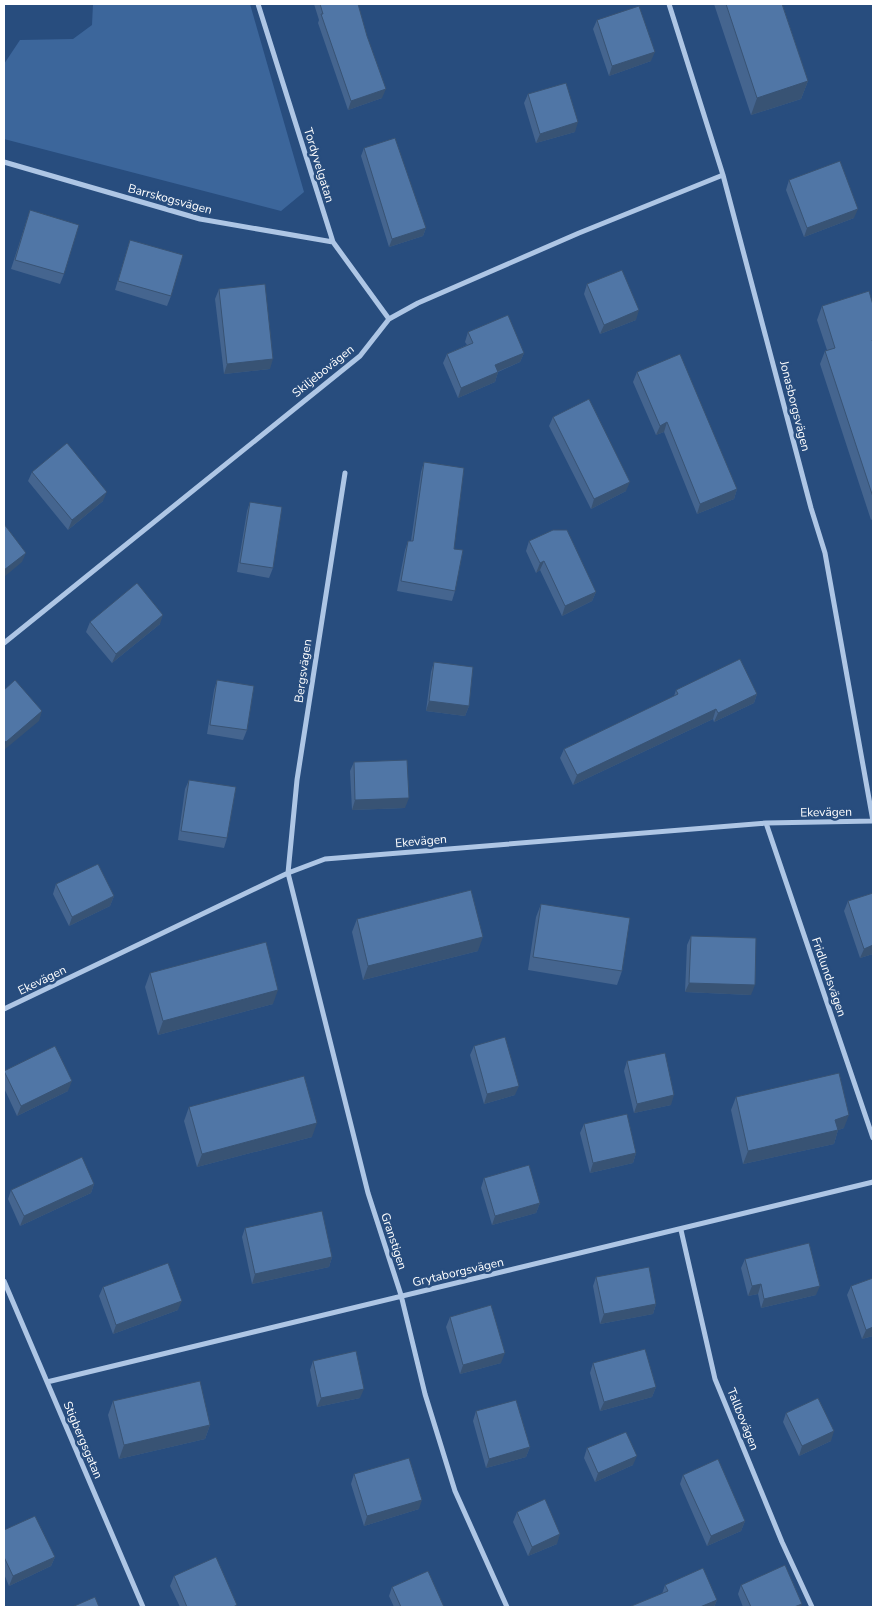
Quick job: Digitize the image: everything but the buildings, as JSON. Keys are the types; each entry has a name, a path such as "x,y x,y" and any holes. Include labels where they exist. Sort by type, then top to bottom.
{"street":[{"name":"Tordyvelgatan","path":"258,4 333,242 389,319"},
{"name":"Jonasborgsvägen","path":"669,4 723,175 811,508 825,553 873,821"},
{"name":"Barrskogsvägen","path":"4,162 200,219 333,242"},
{"name":"Skiljebovägen","path":"4,642 360,356 389,319 418,303 723,175"},
{"name":"Bergsvägen","path":"288,873 297,780 345,472"},
{"name":"Ekevägen","path":"4,1009 288,873 325,859 766,823 873,821"},
{"name":"Fridlundsvägen","path":"766,823 873,1138"},
{"name":"Granstigen","path":"288,873 368,1193 401,1295 425,1394 455,1491 508,1607"},
{"name":"Grytaborgsvägen","path":"48,1382 873,1182"},
{"name":"Tallbovägen","path":"681,1230 715,1378 782,1542 812,1607"},
{"name":"Stigbergsgatan","path":"4,1281 143,1607"}],"shaded area":[{"path":"93,4 250,4 304,192 281,211 4,139 4,64 20,40 73,39 92,25"}]}
